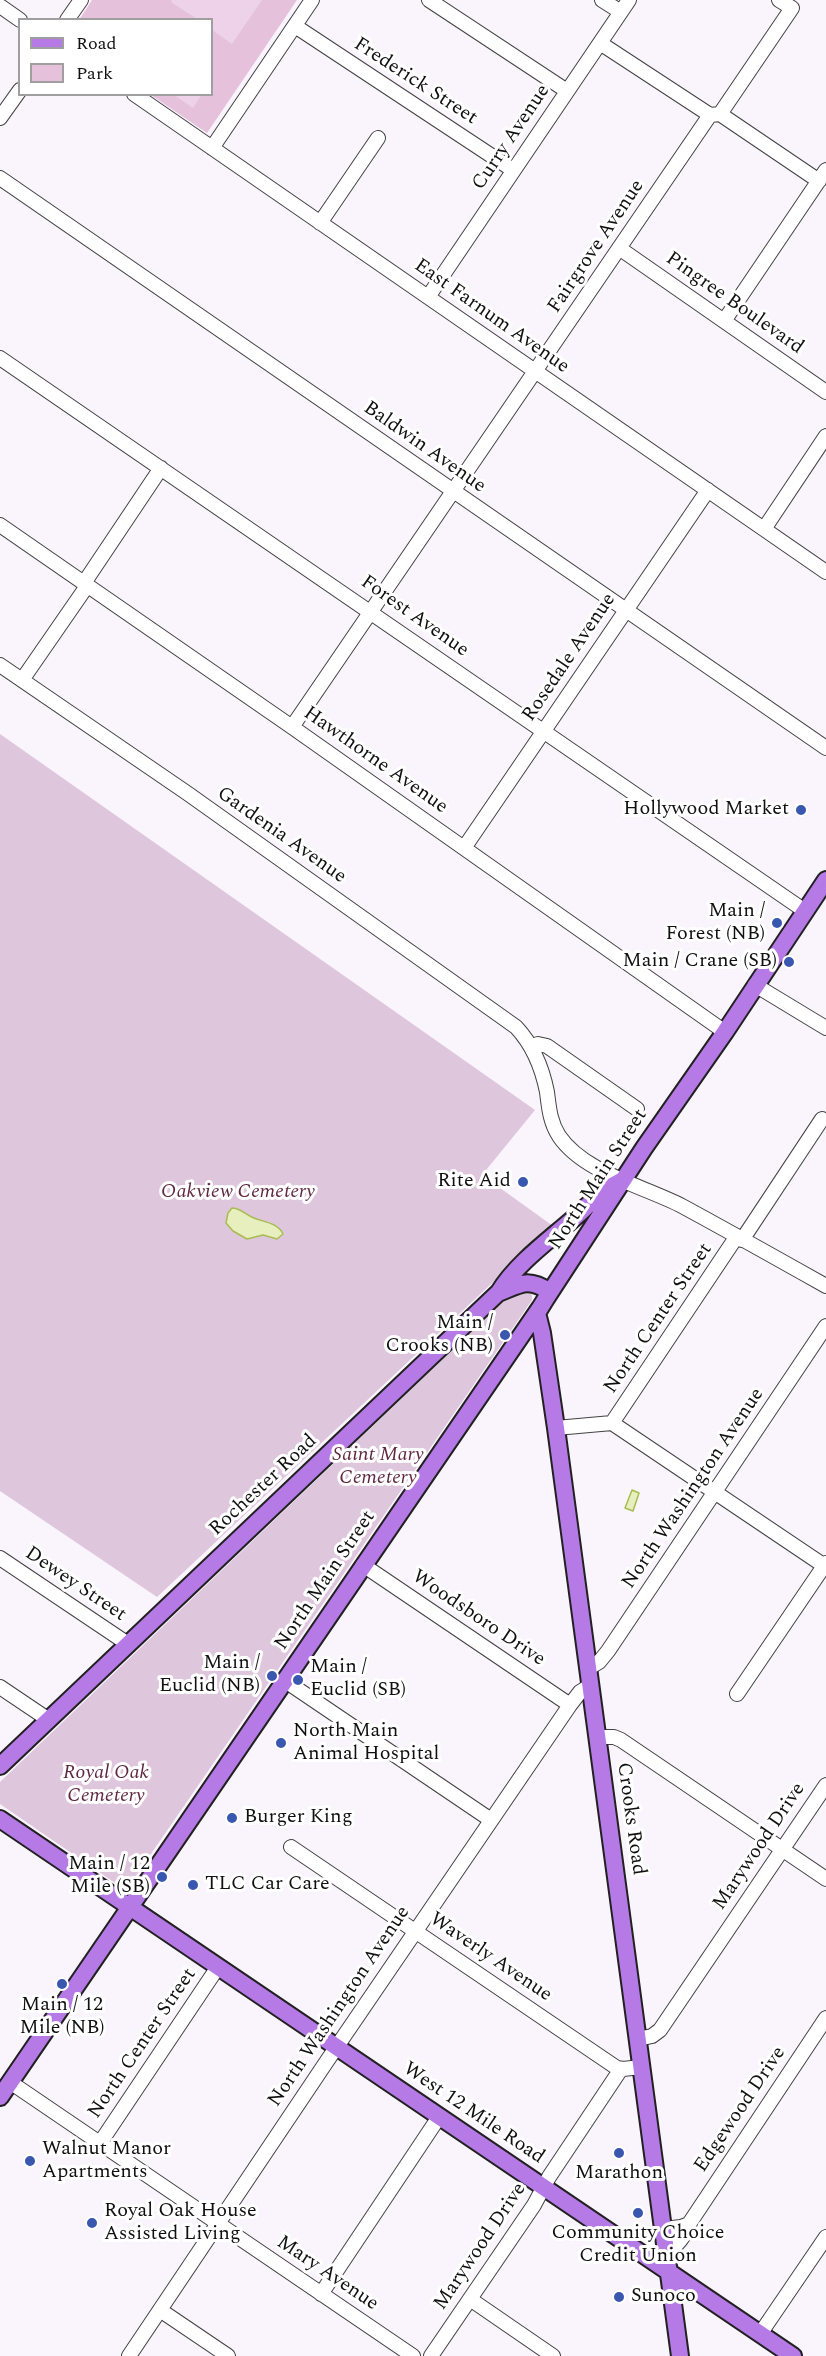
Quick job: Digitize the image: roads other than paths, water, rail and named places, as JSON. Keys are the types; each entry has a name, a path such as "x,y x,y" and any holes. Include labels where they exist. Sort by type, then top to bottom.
{"main road":[{"name":"North Main Street","path":"550,1292 826,880"},
{"path":"498,1293 505,1282 542,1246 604,1190 623,1180"},
{"name":"Rochester Road","path":"0,1766 498,1293 524,1282 536,1284 550,1292"},
{"path":"537,1313 550,1292"},
{"name":"North Main Street","path":"0,2097 537,1313"},
{"name":"Crooks Road","path":"537,1313 556,1428 680,2356"},
{"name":"West 12 Mile Road","path":"0,1819 793,2356"}],"street":[{"path":"68,18 81,0"},
{"path":"212,148 312,0"},
{"path":"429,0 567,91"},
{"path":"602,0 621,12"},
{"name":"Curry Avenue","path":"428,297 629,0"},
{"name":"Fairgrove Avenue","path":"292,727 620,248 792,8 779,0"},
{"path":"0,6 18,19"},
{"name":"Frederick Street","path":"295,26 513,170"},
{"path":"600,43 715,115 822,176 724,321"},
{"path":"0,118 18,93"},
{"name":"East Farnum Avenue","path":"137,96 826,572"},
{"path":"320,223 378,138"},
{"name":"Baldwin Avenue","path":"0,178 826,748"},
{"name":"Pingree Boulevard","path":"620,248 826,392"},
{"name":"Forest Avenue","path":"0,358 805,911"},
{"path":"764,529 826,436"},
{"path":"22,680 161,468"},
{"name":"Rosedale Avenue","path":"464,848 708,490"},
{"name":"Hawthorne Avenue","path":"0,525 292,727 725,1032"},
{"name":"Gardenia Avenue","path":"0,665 187,793 516,1026 532,1046 546,1091 549,1115 559,1136 569,1147 598,1168 700,1216 826,1286"},
{"path":"755,985 826,1028"},
{"path":"532,1046 538,1044 546,1046 637,1109"},
{"name":"North Center Street","path":"612,1423 822,1119"},
{"name":"North Washington Avenue","path":"129,2356 826,1326"},
{"path":"556,1428 612,1423 825,1565 737,1694"},
{"name":"Dewey Street","path":"0,1558 128,1644"},
{"name":"Woodsboro Drive","path":"363,1565 570,1706"},
{"path":"284,1680 491,1820"},
{"path":"0,1687 49,1720"},
{"path":"597,1737 614,1737 621,1740 826,1879"},
{"name":"Marywood Drive","path":"638,2040 652,2037 660,2030 826,1785"},
{"name":"Waverly Avenue","path":"291,1847 621,2069"},
{"name":"North Center Street","path":"100,2143 218,1968"},
{"name":"Edgewood Drive","path":"667,2253 678,2244 687,2231 689,2224 826,2019"},
{"path":"621,2069 641,2067"},
{"name":"Marywood Drive","path":"431,2356 621,2069"},
{"name":"Mary Avenue","path":"10,2082 413,2356"},
{"path":"321,2294 439,2117"},
{"path":"664,2229 689,2224"},
{"path":"760,2334 826,2236"},
{"path":"470,2299 554,2356"},
{"path":"160,2310 228,2356"}],"place":[{"name":"Hollywood Market","path":"801,810"},
{"name":"Main / Forest (NB)","path":"777,923"},
{"name":"Main / Crane (SB)","path":"789,962"},
{"name":"Rite Aid","path":"523,1182"},
{"name":"Main / Crooks (NB)","path":"505,1335"},
{"name":"Main / Euclid (NB)","path":"272,1676"},
{"name":"Main / Euclid (SB)","path":"298,1680"},
{"name":"North Main Animal Hospital","path":"281,1743"},
{"name":"Burger King","path":"232,1818"},
{"name":"Main / 12 Mile (SB)","path":"162,1877"},
{"name":"TLC Car Care","path":"193,1885"},
{"name":"Main / 12 Mile (NB)","path":"62,1984"},
{"name":"Marathon","path":"619,2153"},
{"name":"Walnut Manor Apartments","path":"30,2161"},
{"name":"Community Choice Credit Union","path":"638,2213"},
{"name":"Royal Oak House Assisted Living","path":"92,2223"},
{"name":"Sunoco","path":"619,2297"}],"park label":[{"name":"Oakview Cemetery","path":"238,1193"},
{"name":"Saint Mary Cemetery","path":"378,1468"},
{"name":"Royal Oak Cemetery","path":"106,1786"}]}
